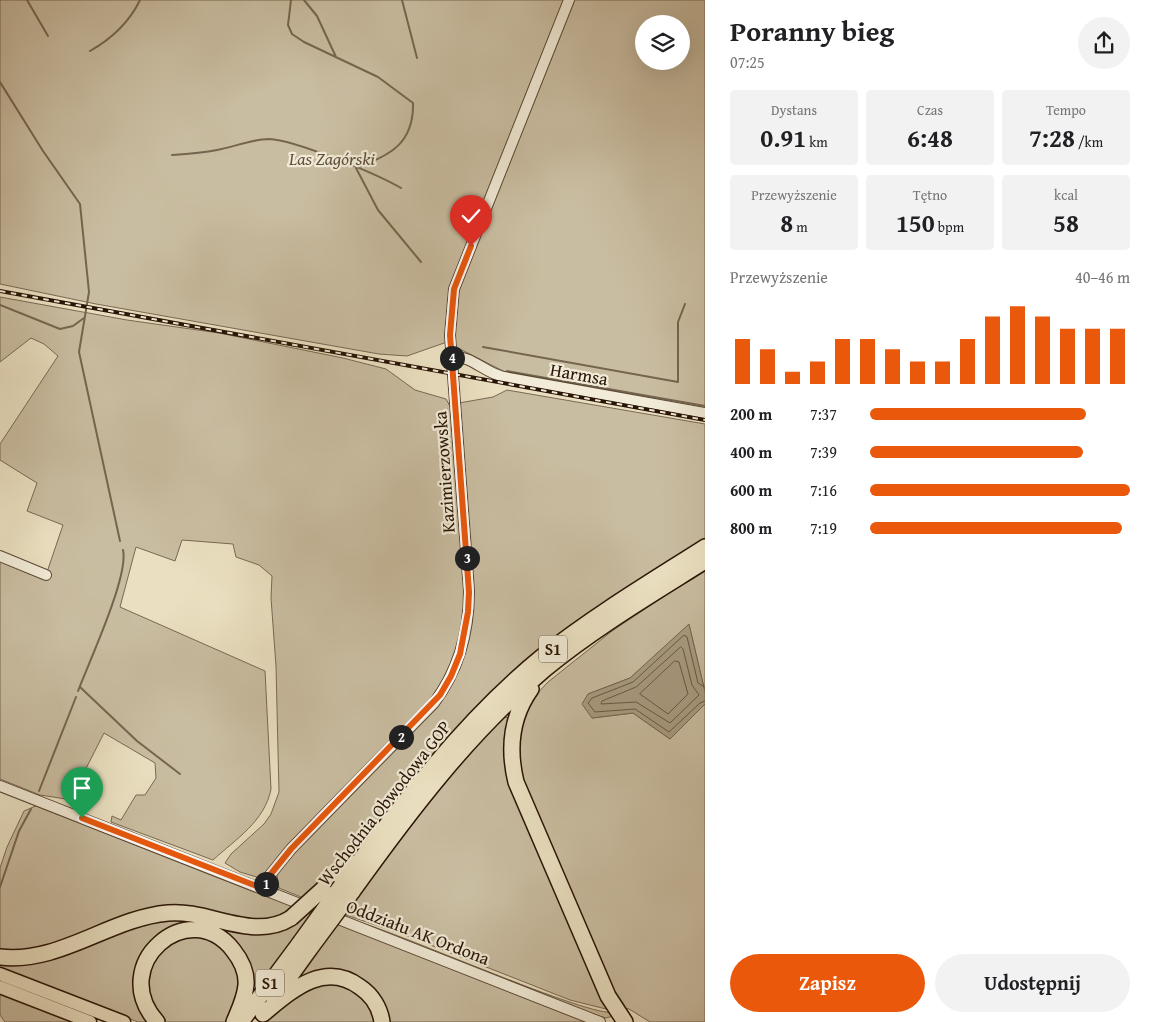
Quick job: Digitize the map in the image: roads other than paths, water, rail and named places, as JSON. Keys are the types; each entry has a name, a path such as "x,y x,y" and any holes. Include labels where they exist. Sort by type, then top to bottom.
{"highway":[{"name":"Wschodnia Obwodowa GOP","path":"347,889 372,844 438,759 487,707 544,656 600,613 705,547"},
{"name":"Wschodnia Obwodowa GOP","path":"241,1022 304,947 347,889 445,768 505,706 545,669 585,639 705,561"},
{"path":"545,669 523,700 516,716 511,747 514,773 525,804 608,996 625,1022"},
{"path":"0,957 22,958 53,951 116,927 160,914 186,913 235,924 268,926 280,924 291,918 354,857 372,844"},
{"path":"157,1022 147,1010 141,995 141,977 145,962 154,946 162,940 178,933 193,930 209,932 225,941 242,964 246,986 234,1022"},
{"name":"Wschodnia Obwodowa GOP","path":"260,1018 304,947"},
{"path":"260,1018 307,982 318,977 334,976 349,980 367,992 378,1008 382,1022"}],"main road":[{"path":"0,974 124,1022"},
{"path":"0,988 90,1022"},
{"path":"616,1022 625,1022"}],"street":[{"name":"Kazimierzowska","path":"264,889 270,875 291,849 434,703 457,662 468,612 469,592 450,335 454,289 569,0"},
{"name":"Harmsa","path":"452,356 467,357 490,373 504,377 705,413"},
{"path":"0,556 46,575"},
{"name":"Oddziału AK Ordona","path":"0,786 600,1022"}],"water":[{"path":"689,624 705,692 705,704 670,739 633,713 592,718 582,704 588,694 630,678"}],"waterway":[{"path":"27,0 48,36"},
{"path":"90,51 119,30 140,0"},
{"path":"291,0 288,25 292,34 304,42 378,77 413,103 409,129 397,146 379,159 356,168"},
{"path":"304,0 317,16 336,57"},
{"path":"402,0 417,58"},
{"path":"0,82 43,151 80,204 89,292 79,352 120,541"},
{"path":"172,155 211,151 256,140 269,139 297,145 336,159 401,188"},
{"path":"356,168 378,210 421,262"},
{"path":"483,347 678,382 678,322 685,304"},
{"path":"0,305 60,329 73,326 84,318"},
{"path":"507,371 705,406"},
{"path":"78,691 114,598 120,579 123,550"},
{"path":"80,687 137,741 180,774"},
{"path":"39,791 76,697"},
{"path":"0,887 19,831 31,809"}],"railway":[{"path":"0,291 705,420"}],"park label":[{"name":"Las Zagórski","path":"332,158"}]}
